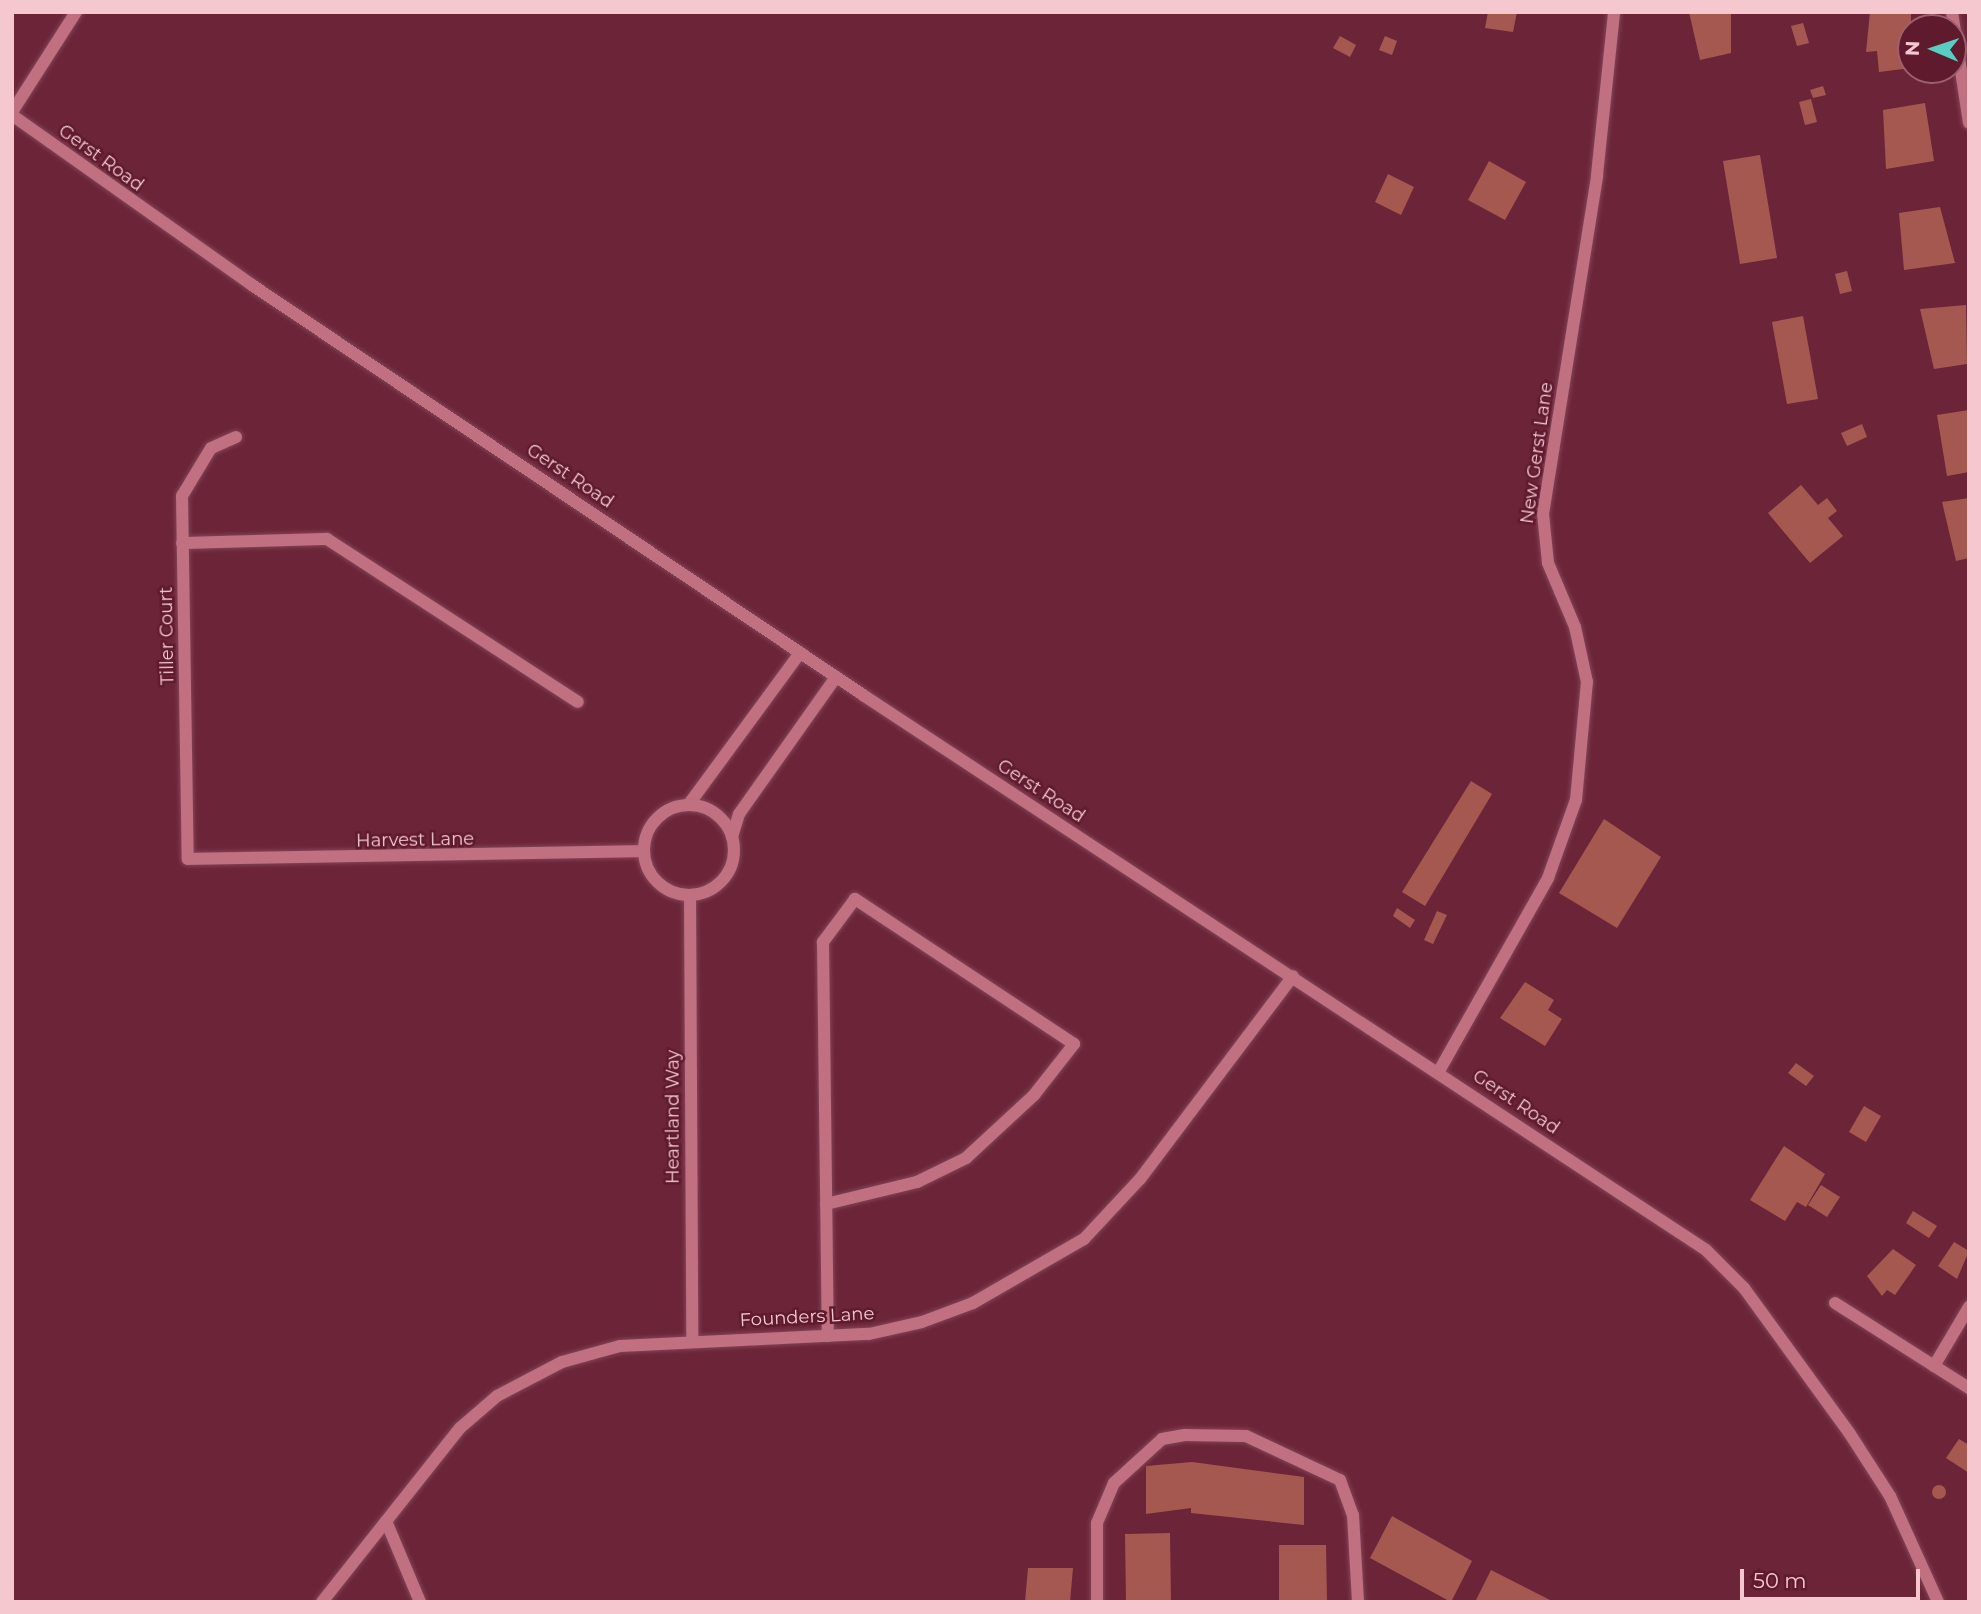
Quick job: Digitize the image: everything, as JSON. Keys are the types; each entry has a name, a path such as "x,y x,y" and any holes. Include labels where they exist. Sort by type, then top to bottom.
{"street":[{"path":"12,114 76,12"},
{"name":"New Gerst Lane","path":"1439,1071 1548,878 1576,800 1587,682 1575,626 1548,563 1543,514 1597,175 1614,12"},
{"path":"1952,12 1969,123"},
{"name":"Gerst Road","path":"12,114 252,285 800,653 1439,1071 1706,1250 1744,1288 1890,1496 1938,1602"},
{"name":"Tiller Court","path":"188,859 182,496 191,474 211,448 236,437"},
{"path":"183,543 327,539 578,702"},
{"path":"800,653 689,804 652,823 643,850 654,880 690,895 723,880 733,859 732,837 739,814 836,677"},
{"path":"689,804 716,814 732,837"},
{"name":"Harvest Lane","path":"188,859 643,850"},
{"name":"Heartland Way","path":"690,895 692,1339"},
{"path":"827,1204 917,1182 966,1158 1034,1095 1074,1044 855,899 823,942 828,1336"},
{"name":"Founders Lane","path":"322,1602 460,1428 498,1396 562,1362 620,1346 692,1339 828,1336 908,1325 973,1303 1084,1239 1140,1179 1293,976"},
{"path":"1835,1303 1969,1388"},
{"path":"1934,1366 1969,1307"},
{"path":"1097,1602 1097,1522 1114,1483 1162,1438 1185,1435 1246,1436 1340,1480 1353,1515 1358,1602"},
{"path":"386,1521 420,1602"}],"building":[{"path":"1488,12 1517,12 1513,32 1485,28"},
{"path":"1689,12 1731,12 1731,53 1700,60"},
{"path":"1870,12 1911,12 1897,14 1897,70 1879,72 1877,51 1866,52"},
{"path":"1803,23 1809,43 1797,46 1791,26"},
{"path":"1340,36 1356,45 1350,57 1333,48"},
{"path":"1385,36 1397,41 1392,55 1379,50"},
{"path":"1823,86 1826,95 1813,98 1810,90"},
{"path":"1811,99 1817,122 1805,125 1799,102"},
{"path":"1925,103 1934,161 1886,169 1883,110"},
{"path":"1760,155 1777,258 1740,264 1723,161"},
{"path":"1489,161 1526,182 1505,220 1468,200"},
{"path":"1388,174 1414,187 1401,215 1375,202"},
{"path":"1940,207 1955,263 1904,270 1899,213"},
{"path":"1847,271 1852,291 1840,294 1835,274"},
{"path":"1966,305 1967,364 1934,369 1920,309"},
{"path":"1803,316 1818,399 1787,404 1772,322"},
{"path":"1969,410 1969,472 1947,476 1937,415"},
{"path":"1862,424 1867,437 1847,446 1841,433"},
{"path":"1801,485 1818,505 1827,498 1837,511 1828,518 1843,536 1810,563 1768,513"},
{"path":"1969,498 1969,558 1956,561 1942,502"},
{"path":"1471,781 1492,794 1425,906 1402,892"},
{"path":"1604,819 1661,857 1617,928 1559,893"},
{"path":"1397,908 1415,920 1410,928 1393,916"},
{"path":"1437,911 1447,915 1433,944 1424,940"},
{"path":"1525,982 1554,1000 1548,1010 1562,1019 1545,1046 1500,1018"},
{"path":"1796,1063 1814,1076 1806,1086 1788,1073"},
{"path":"1864,1106 1881,1116 1866,1142 1849,1132"},
{"path":"1784,1146 1825,1174 1806,1207 1797,1202 1785,1221 1750,1200"},
{"path":"1821,1185 1840,1197 1827,1217 1808,1205"},
{"path":"1913,1211 1937,1226 1929,1238 1906,1223"},
{"path":"1954,1242 1969,1251 1957,1279 1938,1266"},
{"path":"1893,1249 1916,1265 1895,1295 1887,1290 1882,1296 1867,1276"},
{"path":"1959,1439 1969,1445 1969,1473 1946,1458"},
{"path":"1192,1462 1304,1477 1304,1525 1191,1513 1191,1508 1146,1514 1146,1466"},
{"path":"1936,1485 1942,1485 1946,1492 1942,1499 1936,1499 1932,1495 1932,1489"},
{"path":"1392,1516 1472,1561 1451,1602 1370,1558"},
{"path":"1170,1533 1171,1602 1126,1602 1125,1534"},
{"path":"1279,1545 1326,1545 1327,1602 1279,1602"},
{"path":"1028,1568 1073,1568 1070,1602 1025,1602"},
{"path":"1491,1570 1550,1600 1558,1602 1475,1602"}]}
